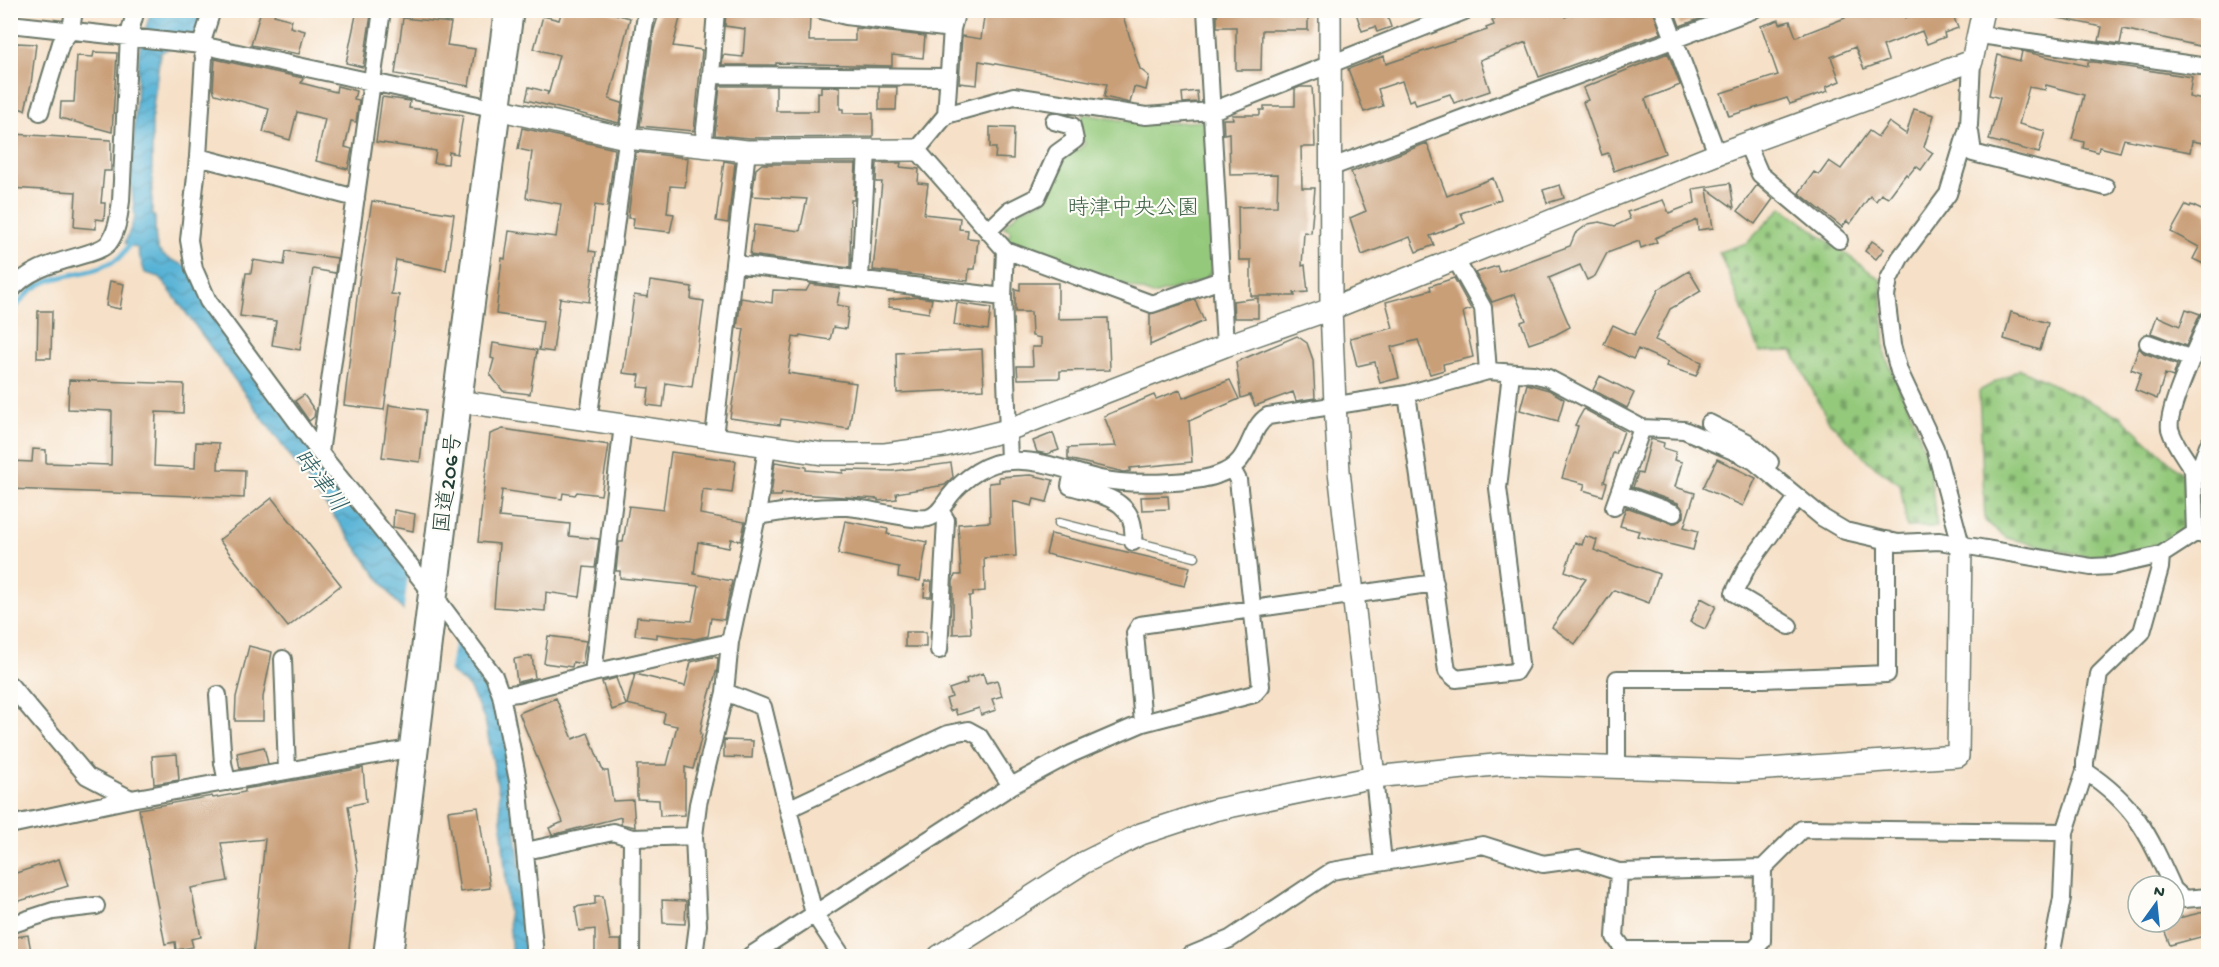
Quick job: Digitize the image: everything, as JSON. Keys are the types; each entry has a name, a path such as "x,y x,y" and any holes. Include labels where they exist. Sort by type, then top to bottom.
{"highway":[{"name":"国道206号","path":"388,957 456,401 509,10"}],"street":[{"path":"40,112 61,44 71,30 74,10"},
{"path":"10,292 20,279 37,269 98,250 109,243 116,227 122,201 132,35 136,10"},
{"path":"212,10 201,45 204,57 198,157 189,240 194,269 208,301 320,453 494,675 501,695 518,781 535,957"},
{"path":"320,453 374,82 382,10"},
{"path":"588,420 610,277 626,138 647,10"},
{"path":"703,146 716,10"},
{"path":"821,10 846,16 952,29"},
{"path":"946,115 952,29 957,10"},
{"path":"1206,10 1226,346"},
{"path":"1330,10 1331,309 1339,471 1355,594 1383,862"},
{"path":"10,24 132,35 201,45 626,138 747,151 867,151 917,150 946,115 1014,96 1146,116 1212,111 1467,10"},
{"path":"1663,10 1717,154"},
{"path":"1332,167 1753,10"},
{"path":"1983,10 1980,35 1972,61 1970,125 1974,153 2106,187"},
{"path":"1980,35 2208,68"},
{"path":"456,401 824,454 885,454 944,446 1008,430 1226,346 1331,309 1717,154 1972,61"},
{"path":"711,75 947,77"},
{"path":"988,231 1010,210 1037,197 1058,153 1075,140 1072,126 1054,121"},
{"path":"939,957 1085,862 1140,834 1214,810 1374,777 1494,764 1740,771 1958,756 1961,545 1935,448 1899,371 1892,345 1886,296 1889,279 1900,258 1948,194 1970,125"},
{"path":"1747,144 1760,174 1839,240"},
{"path":"917,150 1005,250 1152,304 1221,280"},
{"path":"714,437 747,151"},
{"path":"860,278 867,151"},
{"path":"198,157 356,198"},
{"path":"1005,250 1003,297 1009,460"},
{"path":"1455,260 1483,308 1488,371"},
{"path":"735,264 1003,297"},
{"path":"757,516 807,508 848,507 927,518 940,510 952,494 981,469 1009,460 1029,460 1102,480 1145,483 1215,476 1232,469 1246,453 1262,420 1268,416 1407,394 1488,371 1548,378 1642,428 1684,430 1722,446 1754,461 1792,494 1845,531 1898,543 1939,541 2091,567 2113,566 2161,555 2202,535 2193,470 2175,443 2170,428 2172,410 2208,320"},
{"path":"2148,343 2192,359"},
{"path":"1407,394 1447,671 1456,679 1515,672 1520,664 1498,488 1511,373"},
{"path":"1709,423 1747,442 1776,467 1792,494"},
{"path":"593,674 623,425"},
{"path":"1642,428 1617,500 1674,513"},
{"path":"2193,470 2202,462 2208,445"},
{"path":"699,956 694,836 703,782 725,692 730,642 757,516 767,446"},
{"path":"750,957 1011,786 1071,754 1143,723 1254,694 1261,686 1238,480 1232,469"},
{"path":"1073,472 1070,486 1101,495 1125,508 1134,519 1133,542"},
{"path":"1789,626 1734,593 1747,567 1792,494"},
{"path":"939,650 946,520 940,510"},
{"path":"1617,766 1617,679 1764,679 1887,674 1887,540"},
{"path":"2051,957 2062,898 2065,832 2085,771 2088,736 2099,674 2142,632 2160,568 2161,555"},
{"path":"1143,723 1134,633 1140,625 1435,583"},
{"path":"501,695 518,693 730,642"},
{"path":"283,658 287,771"},
{"path":"10,685 87,776 131,799"},
{"path":"725,692 763,707 814,914 842,957"},
{"path":"218,695 223,763 227,782"},
{"path":"788,809 948,734 968,730 979,736 1011,786"},
{"path":"10,825 131,799 414,748"},
{"path":"2085,771 2121,797 2131,809 2157,852 2167,874"},
{"path":"1189,957 1230,939 1332,871 1483,845 1543,864 1579,859 1619,872 1762,868 1802,829 2065,832"},
{"path":"526,851 613,832 632,838 694,836"},
{"path":"631,957 632,838"},
{"path":"1619,872 1615,938 1624,950 1754,950 1762,940 1762,868"},
{"path":"2186,899 2208,897"},
{"path":"10,925 53,911 96,906"}],"lane":[{"path":"1059,523 1195,557"}],"green space":[{"name":"時津中央公園","path":"1083,114 1147,124 1203,121 1206,125 1213,269 1205,280 1153,295 1001,241 1003,236 1009,236 1011,230 1003,227 1022,209 1045,200 1058,160 1072,149 1078,150 1085,144 1079,127"},
{"path":"1782,207 1881,280 1885,355 1915,422 1929,465 1937,527 1907,527 1900,484 1870,463 1828,420 1792,351 1760,352 1719,252 1747,243"},
{"path":"2020,369 2120,416 2183,474 2186,526 2156,548 2093,558 2007,538 1985,521 1979,391"}],"water":[{"name":"時津川","path":"151,11 205,11 198,31 160,53 152,115 152,214 155,217 159,251 162,255 188,267 489,679 505,734 530,956 512,956 499,793 485,720 469,687 452,673 391,595 160,277 145,273 137,248 125,243 135,217 131,181 139,52"}],"pier":[{"path":"409,570 456,633 449,674 403,615"}],"building":[{"path":"261,10 276,10 274,15 292,20 290,27 305,31 299,54 251,45"},
{"path":"357,10 371,14 363,67 346,63"},
{"path":"562,10 600,10 630,18 609,99 622,103 619,123 526,100 529,87 548,92 547,95 549,92 559,55 534,49 543,16 559,20"},
{"path":"660,10 682,10 673,46 702,50 694,131 640,126 654,30"},
{"path":"726,10 785,10 785,13 810,14 809,41 855,41 855,28 925,36 923,58 892,55 892,66 776,63 776,65 722,65 723,55 743,57 745,29 725,26"},
{"path":"985,10 1121,10 1140,69 1149,76 1146,90 1134,87 1130,103 1104,97 1107,84 979,61 977,85 959,83 962,36 981,39"},
{"path":"1217,10 1308,10 1308,30 1262,30 1261,70 1236,70 1236,27 1217,27"},
{"path":"1355,10 1385,10 1391,27 1377,32 1375,27 1362,31"},
{"path":"1502,10 1562,10 1565,17 1585,10 1653,10 1661,33 1539,77 1526,42 1480,60 1490,91 1454,103 1450,94 1416,105 1414,99 1409,101 1402,81 1378,89 1383,106 1364,112 1348,69 1384,56 1386,64 1487,30 1486,28 1494,25 1492,20 1504,15"},
{"path":"1674,10 1717,10 1718,12 1680,26"},
{"path":"1843,10 1902,10 1905,18 1925,10 1951,10 1958,28 1944,33 1945,37 1927,44 1922,31 1883,46 1888,60 1864,69 1855,47 1831,57 1840,81 1826,87 1828,91 1790,104 1787,98 1729,116 1721,93 1778,75 1761,26 1779,20 1780,24 1790,21 1796,37 1845,18"},
{"path":"2054,10 2170,10 2208,18 2208,48 2123,29 2120,44 2099,41 2102,27 2054,17"},
{"path":"403,18 451,23 447,45 475,49 469,86 395,74"},
{"path":"17,43 36,44 25,110 10,106 10,62 12,48 16,48"},
{"path":"2022,51 2088,66 2088,62 2094,62 2192,77 2189,97 2208,101 2208,144 2192,141 2190,152 2124,139 2120,152 2099,147 2098,152 2083,148 2084,142 2072,139 2084,95 2046,85 2045,90 2029,87 2019,124 2045,131 2039,153 1989,140 2000,98 1989,95 1998,55 2020,61"},
{"path":"94,52 117,53 112,132 60,118 61,102 74,102 77,56 93,57"},
{"path":"1668,53 1680,85 1645,99 1665,153 1614,171 1608,153 1602,155 1583,102 1588,100 1583,88"},
{"path":"215,59 303,78 301,83 336,92 337,86 356,91 354,99 359,100 356,122 351,121 345,147 352,149 348,169 316,161 325,119 297,112 290,140 263,132 269,109 215,94 213,89"},
{"path":"720,86 776,86 776,111 818,111 818,92 821,93 821,86 840,87 840,109 843,109 843,113 873,113 873,137 750,138 715,135"},
{"path":"879,87 897,87 896,110 879,110"},
{"path":"1312,87 1314,116 1315,147 1301,147 1302,188 1315,188 1311,233 1304,232 1302,266 1305,265 1308,292 1294,293 1295,296 1251,296 1251,260 1239,260 1238,207 1277,206 1278,174 1230,175 1229,133 1224,134 1223,119 1233,119 1232,115 1260,115 1260,110 1264,110 1264,106 1295,106 1295,89"},
{"path":"1197,91 1198,102 1183,103 1182,93"},
{"path":"382,97 410,101 409,108 463,115 457,154 449,152 448,164 434,163 436,151 376,142"},
{"path":"1914,109 1934,115 1924,147 1933,153 1921,170 1916,166 1908,176 1906,174 1888,198 1881,194 1876,201 1870,196 1850,224 1847,221 1842,227 1799,193 1814,172 1819,175 1829,161 1841,169 1869,131 1878,137 1889,122 1906,134"},
{"path":"990,127 1014,128 1013,159 995,158 996,148 990,148"},
{"path":"522,128 615,149 607,207 595,205 589,251 596,252 589,302 560,298 553,352 539,350 543,321 496,314 502,258 505,259 509,231 556,237 561,204 526,198 532,152 518,149"},
{"path":"13,134 111,140 111,171 104,171 101,203 105,203 104,220 96,219 96,229 74,227 76,192 10,188"},
{"path":"1427,143 1447,196 1493,178 1501,199 1461,213 1465,223 1430,236 1434,245 1416,252 1410,237 1362,255 1350,218 1366,211 1351,172"},
{"path":"636,152 688,158 685,187 670,186 667,213 674,214 670,232 633,228 634,218 628,218"},
{"path":"724,161 735,163 728,223 716,221"},
{"path":"877,163 901,163 900,167 919,169 918,183 928,184 924,214 960,218 959,229 968,230 967,238 978,239 975,269 969,269 968,281 873,270 882,182 876,182"},
{"path":"762,164 856,164 854,200 851,200 850,268 750,255 754,225 800,231 807,199 752,196 756,169"},
{"path":"1730,183 1734,208 1707,189 1713,228 1698,230 1697,220 1655,238 1657,242 1641,248 1639,241 1607,253 1595,276 1587,280 1580,265 1549,278 1570,327 1555,335 1529,344 1521,322 1526,320 1515,294 1492,302 1475,273 1497,266 1499,272 1570,246 1575,234 1588,224 1600,222 1615,226 1630,219 1627,212 1663,200 1669,213 1695,203 1693,189"},
{"path":"1560,185 1564,198 1547,203 1543,190"},
{"path":"1757,185 1773,199 1755,224 1738,211"},
{"path":"372,201 454,214 446,270 396,260 391,294 399,295 384,410 344,405 359,281"},
{"path":"2186,205 2208,213 2208,266 2193,259 2199,247 2171,232"},
{"path":"1872,241 1884,249 1876,259 1865,251"},
{"path":"286,251 337,258 335,273 313,269 300,350 272,345 276,321 240,316 246,273 251,273 253,260 284,265"},
{"path":"1689,271 1701,291 1670,309 1655,340 1702,362 1696,376 1666,366 1668,362 1638,349 1633,359 1604,344 1613,325 1634,335 1659,289"},
{"path":"1454,278 1471,309 1463,312 1473,357 1443,364 1444,370 1430,374 1418,340 1391,347 1399,378 1380,383 1375,362 1357,366 1350,338 1393,328 1386,302 1431,290 1430,286"},
{"path":"110,281 124,284 120,309 106,306"},
{"path":"650,281 692,287 691,299 704,301 692,387 666,383 663,407 647,405 649,388 638,387 640,375 623,373 634,295 648,297"},
{"path":"1020,283 1058,283 1058,319 1108,318 1110,370 1060,371 1060,378 1018,379 1017,366 1033,366 1032,347 1041,347 1041,338 1032,336 1031,312 1015,312 1015,289 1020,290"},
{"path":"810,284 840,288 837,305 849,307 846,329 833,327 830,340 800,335 799,338 793,337 788,373 856,383 849,429 781,419 780,425 730,418 744,329 737,328 741,298 772,303 773,290 806,291"},
{"path":"918,297 932,299 929,313 889,307 889,300"},
{"path":"1258,298 1258,318 1234,318 1233,301"},
{"path":"1195,300 1204,321 1150,345 1150,314"},
{"path":"957,303 991,308 988,330 954,325"},
{"path":"2186,309 2200,314 2186,346 2151,333 2157,316 2180,326"},
{"path":"38,311 52,311 51,358 37,358"},
{"path":"2011,312 2048,323 2040,350 2004,339"},
{"path":"1297,336 1307,343 1313,360 1315,398 1296,401 1293,392 1255,406 1250,395 1241,398 1236,362"},
{"path":"493,343 537,350 530,394 503,391 490,374 494,359 491,358"},
{"path":"2139,348 2144,353 2177,365 2173,377 2165,374 2157,399 2135,390 2141,373 2131,369"},
{"path":"982,349 984,389 897,393 896,353"},
{"path":"1600,376 1634,393 1627,408 1593,390"},
{"path":"69,380 184,384 183,413 156,412 154,466 195,468 196,442 219,443 218,469 245,470 244,498 10,489 10,461 32,462 33,449 46,450 46,463 111,465 112,411 68,409"},
{"path":"1230,380 1239,399 1189,421 1192,462 1130,468 1130,471 1124,472 1068,459 1068,448 1116,446 1104,416 1154,395 1156,399 1180,390 1183,398"},
{"path":"1527,384 1549,390 1564,399 1558,421 1520,410"},
{"path":"304,395 315,411 314,417 309,421 295,401"},
{"path":"389,405 426,410 420,462 382,457"},
{"path":"1584,409 1624,431 1616,454 1613,453 1604,482 1607,483 1603,496 1583,490 1585,484 1562,478 1578,426 1575,425"},
{"path":"503,429 609,445 601,495 563,493 562,499 502,490 499,517 570,524 569,536 599,539 595,568 584,567 580,597 546,592 545,611 494,607 499,544 478,542 490,434"},
{"path":"1053,433 1059,450 1047,454 1037,452 1033,441"},
{"path":"1651,439 1664,443 1663,448 1676,452 1674,460 1682,462 1675,487 1695,493 1684,527 1698,531 1693,550 1637,536 1639,531 1620,526 1626,507 1671,523 1676,523 1684,517 1684,511 1678,503 1633,487 1638,473 1642,474"},
{"path":"671,452 736,461 732,493 703,489 700,514 745,522 741,541 731,539 729,548 698,542 694,574 732,581 724,620 711,618 708,636 695,639 657,634 657,638 635,635 637,617 692,621 699,586 620,578 620,571 616,571 619,542 623,542 629,506 663,510"},
{"path":"1717,459 1756,478 1743,506 1703,488"},
{"path":"775,462 806,467 806,470 843,473 843,470 894,471 951,463 953,477 945,485 896,493 897,499 878,501 878,499 782,493 781,496 771,496"},
{"path":"1031,475 1053,480 1047,502 1034,499 1032,506 1013,501 1016,556 984,558 985,591 973,592 973,596 969,596 971,633 953,634 953,582 955,575 961,575 958,524 990,522 989,483 999,482 999,477"},
{"path":"1168,496 1169,509 1142,510 1141,497"},
{"path":"272,498 341,585 288,627 219,540"},
{"path":"394,510 415,514 413,531 393,527"},
{"path":"845,521 888,529 887,534 927,542 920,581 898,577 899,567 838,554"},
{"path":"1051,534 1190,567 1185,586 1046,554"},
{"path":"1585,536 1597,540 1594,550 1659,574 1649,603 1614,590 1575,644 1552,627 1586,579 1565,571 1575,542 1582,545"},
{"path":"925,581 932,581 931,597 924,597"},
{"path":"1701,598 1716,606 1705,629 1690,622"},
{"path":"905,632 926,632 926,647 905,647"},
{"path":"548,636 586,641 582,664 573,662 572,667 544,663"},
{"path":"249,646 272,652 263,697 263,721 235,721 236,697"},
{"path":"532,656 535,678 517,682 514,659"},
{"path":"712,657 718,658 717,669 703,717 700,734 702,735 693,769 685,767 685,815 660,816 659,800 637,799 637,765 667,765 677,726 663,723 665,713 627,704 635,674 685,686 691,662"},
{"path":"983,673 986,683 997,680 1002,696 992,699 996,710 981,715 979,708 957,715 955,709 950,711 946,699 952,697 949,689 967,683 966,679"},
{"path":"616,678 626,705 612,710 602,682"},
{"path":"556,698 573,739 588,733 603,771 608,771 613,801 633,800 635,827 621,824 621,817 552,835 549,828 563,822 519,713"},
{"path":"724,740 753,741 752,758 724,757"},
{"path":"264,747 268,764 240,769 237,753"},
{"path":"177,754 179,780 154,784 152,756"},
{"path":"363,768 366,802 348,806 358,871 348,957 253,957 265,839 221,843 228,881 191,888 201,937 191,939 193,947 176,950 175,942 165,944 139,809 212,796 213,798 245,792 245,789"},
{"path":"478,807 490,888 460,892 448,811"},
{"path":"59,859 68,886 10,904 10,875"},
{"path":"595,896 603,896 610,940 621,940 621,957 595,957 595,929 579,931 575,907 595,904"},
{"path":"662,900 686,901 685,924 663,923"},
{"path":"2208,911 2208,935 2170,945 2166,934 2186,934 2186,916"},
{"path":"28,935 32,957 10,957 10,938"}],"waterway":[{"path":"10,319 20,302 32,290 45,282 104,266 119,258 132,239"}]}
